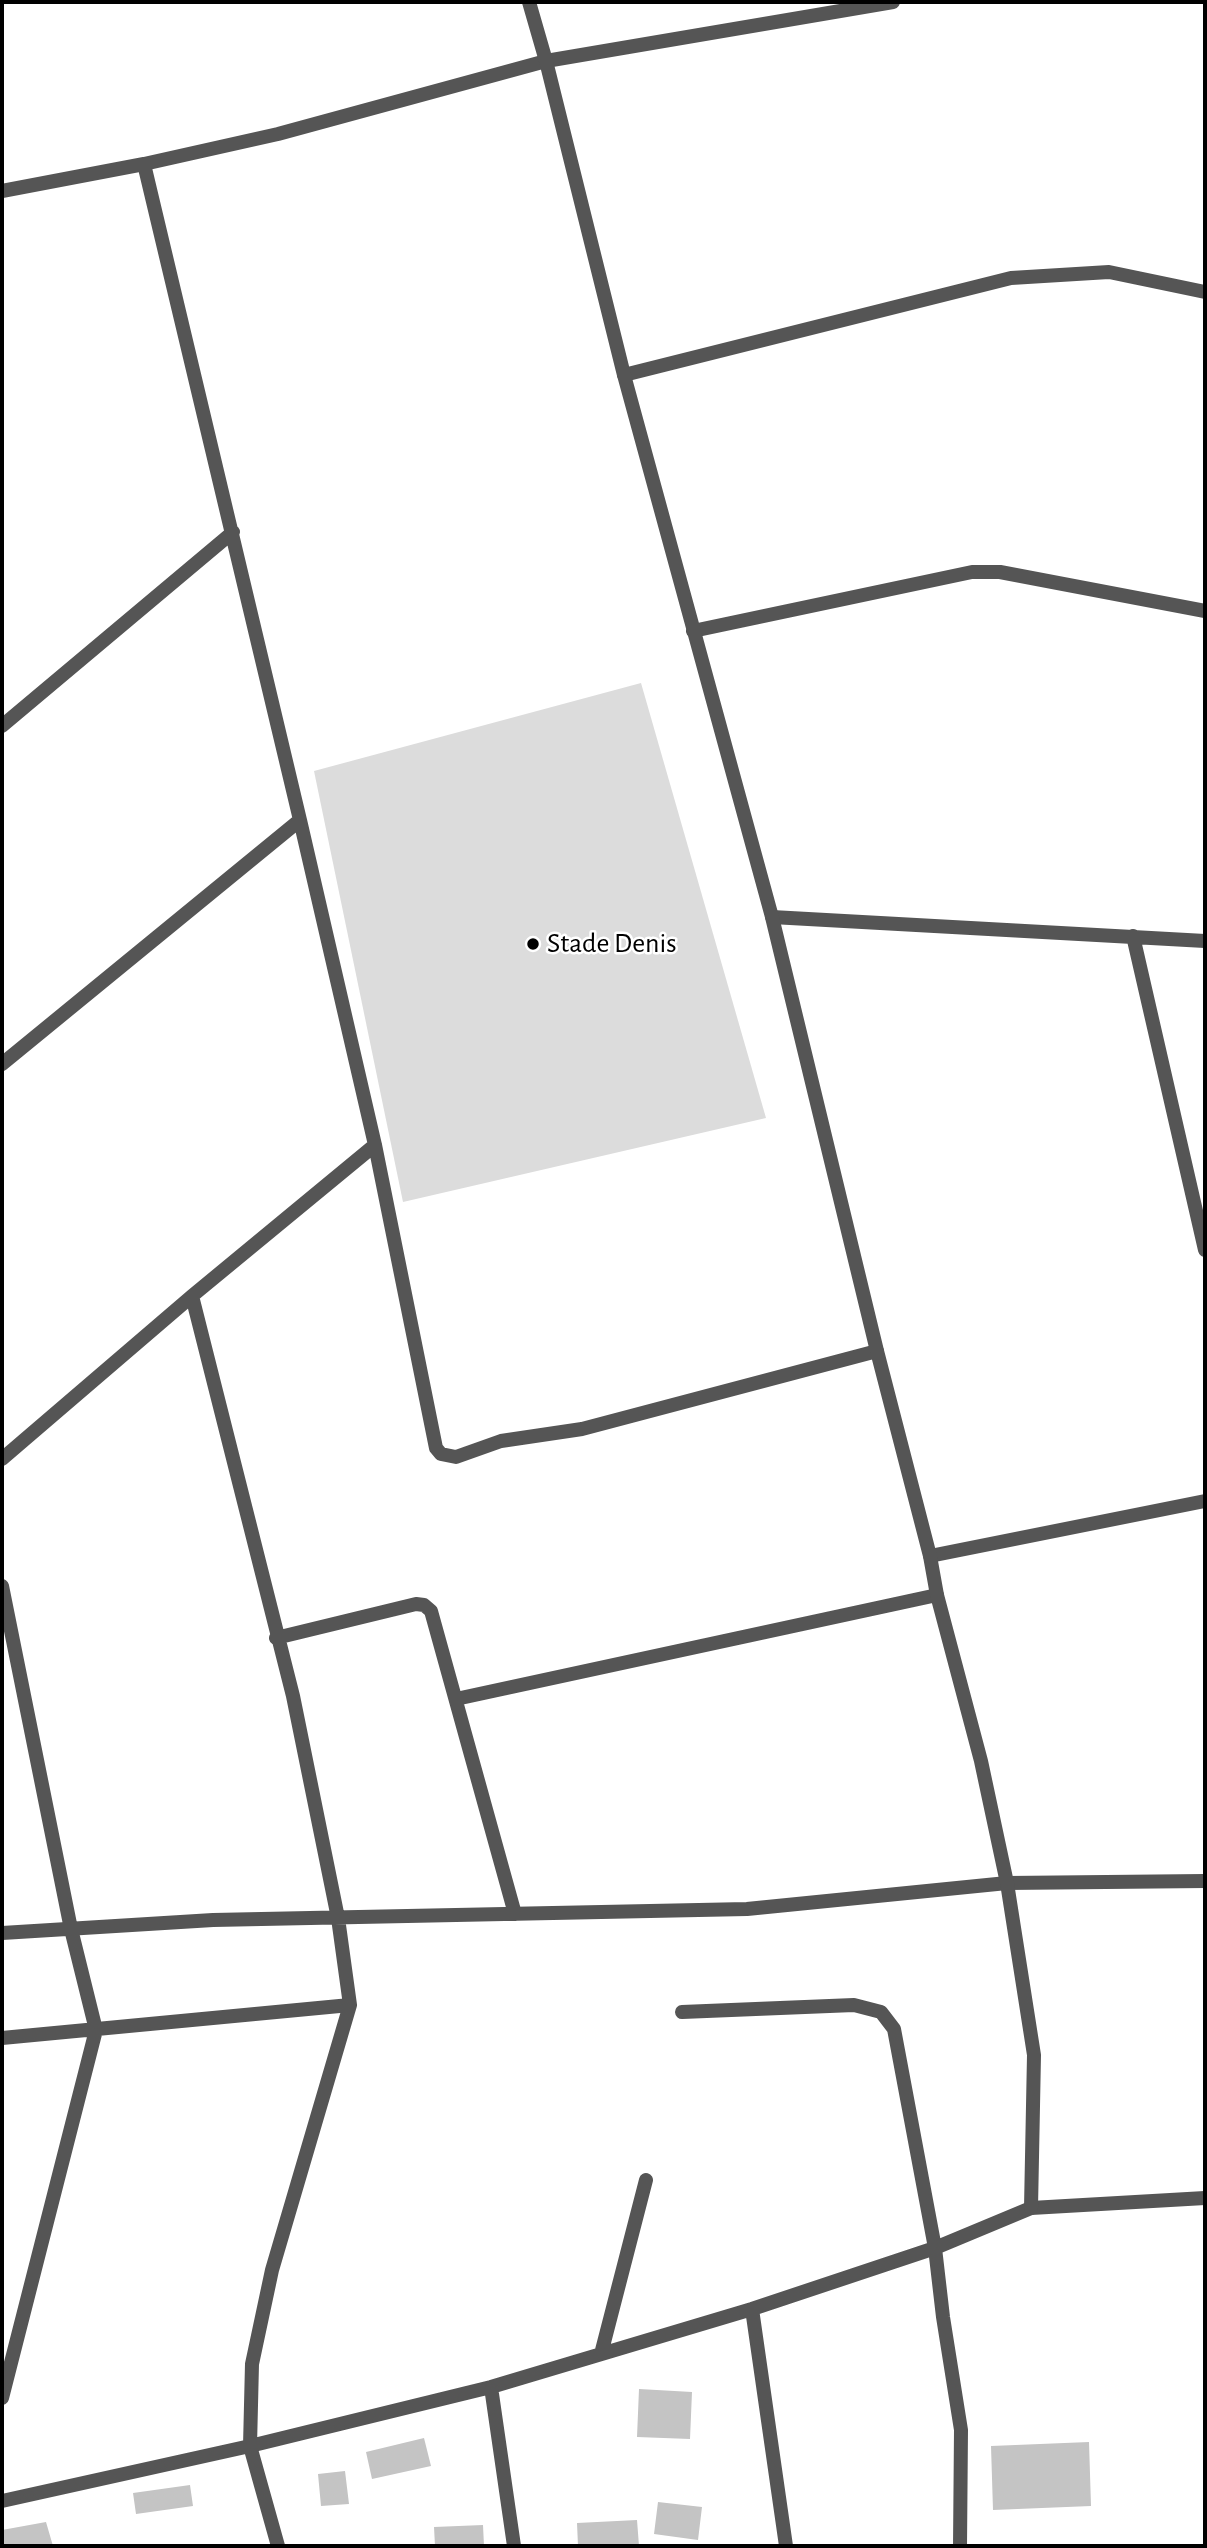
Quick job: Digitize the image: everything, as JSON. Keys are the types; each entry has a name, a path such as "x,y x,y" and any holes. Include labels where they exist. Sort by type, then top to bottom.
{"street":[{"path":"529,2 624,374 772,917 877,1351 930,1556 937,1595 981,1761 1007,1882 1034,2055 1031,2208"},
{"path":"2,191 144,164 278,134 546,61 893,2"},
{"path":"144,164 233,532 375,1145 436,1448 441,1454 456,1457 501,1441 582,1429 877,1351"},
{"path":"624,374 1011,278 1110,272 1205,292"},
{"path":"2,726 233,532"},
{"path":"693,631 972,572 1000,572 1205,611"},
{"path":"2,1064 300,820"},
{"path":"772,917 1205,941"},
{"path":"1133,936 1205,1250"},
{"path":"2,1459 192,1296 375,1145"},
{"path":"192,1296 276,1638 293,1696 338,1918 350,2005 272,2270 252,2364 250,2446 278,2546"},
{"path":"930,1556 1205,1501"},
{"path":"2,1586 71,1929 96,2030 2,2398"},
{"path":"456,1699 937,1595"},
{"path":"276,1638 416,1604 424,1605 431,1611 515,1914"},
{"path":"2,1933 213,1920 747,1909 1007,1882 1205,1881"},
{"path":"2,2038 350,2005"},
{"path":"682,2012 854,2005 881,2012 894,2029 935,2248 961,2430 960,2546"},
{"path":"601,2354 646,2180"},
{"path":"2,2501 250,2446 491,2387 752,2309 935,2248 1031,2208 1205,2198"},
{"path":"752,2309 786,2546"},
{"path":"491,2387 514,2546"}],"shaded area":[{"name":"Stade Denis","path":"641,683 766,1118 403,1202 314,771"}],"building":[{"path":"639,2389 692,2392 690,2439 637,2437"},
{"path":"424,2438 431,2466 372,2479 366,2452"},
{"path":"1089,2442 1091,2506 993,2510 991,2446"},
{"path":"345,2471 349,2504 321,2506 318,2474"},
{"path":"190,2485 193,2506 136,2514 133,2493"},
{"path":"658,2502 702,2507 698,2540 654,2534"},
{"path":"637,2520 639,2546 578,2546 577,2523"},
{"path":"46,2522 53,2546 2,2546 2,2530"},
{"path":"483,2525 484,2546 435,2546 434,2527"}],"place":[{"name":"Stade Denis","path":"533,944"}]}
